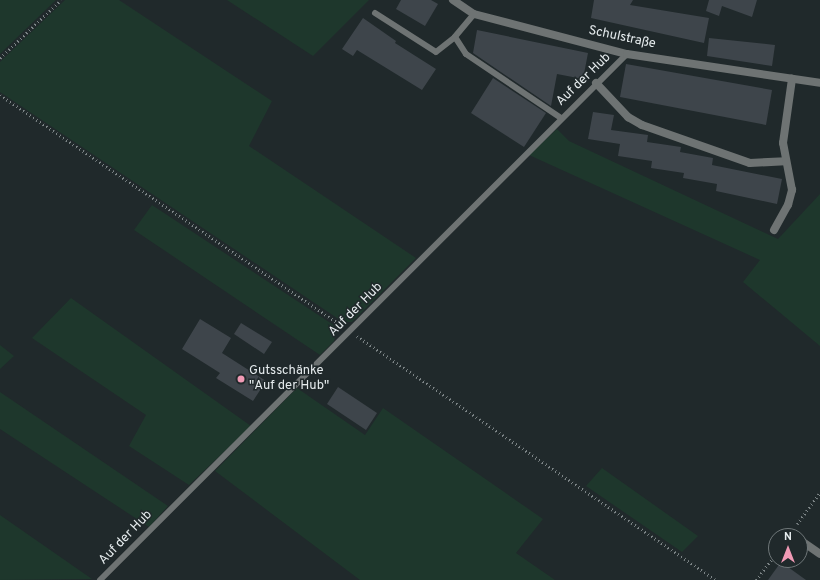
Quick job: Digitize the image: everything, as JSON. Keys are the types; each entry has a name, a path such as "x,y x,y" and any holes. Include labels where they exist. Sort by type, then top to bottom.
{"street":[{"name":"Schulstraße","path":"453,0 474,14 627,54 820,83"},
{"path":"774,230 788,205 792,190 782,143 792,79"},
{"path":"596,84 628,117 642,125 750,163 785,161"},
{"path":"808,546 820,554"}],"lane":[{"path":"375,14 436,52 455,37 474,14"},
{"path":"455,37 466,54 561,118"},
{"name":"Auf der Hub","path":"100,580 561,118 627,54"}],"path":[{"path":"0,58 61,0"},
{"path":"0,95 716,580"},
{"path":"797,528 820,492"},
{"path":"756,580 768,564"}],"green space":[{"path":"0,0 56,0 0,54"},
{"path":"65,0 119,0 272,101 249,146 416,258 352,322 343,322 0,92 0,62"},
{"path":"227,0 369,0 313,56"},
{"path":"557,129 569,141 778,239 820,194 820,346 743,282 760,260 529,155"},
{"path":"152,205 332,324 337,329 334,341 320,355 134,230"},
{"path":"71,298 251,426 189,485 129,446 146,415 32,338"},
{"path":"0,345 14,356 0,369"},
{"path":"297,388 365,435 383,408 543,519 516,553 555,580 360,580 215,471"},
{"path":"0,392 168,506 149,527 0,429"},
{"path":"602,468 698,536 682,552 586,486"},
{"path":"0,515 92,579 0,580"}],"building":[{"path":"401,0 431,0 438,4 425,26 396,9"},
{"path":"594,0 633,0 630,5 709,18 704,43 591,18"},
{"path":"709,0 757,0 752,17 722,6 719,16 706,11"},
{"path":"363,18 396,41 395,43 436,69 422,90 357,50 353,56 342,49"},
{"path":"477,30 588,53 583,79 557,74 551,106 473,53"},
{"path":"709,38 775,45 772,66 707,56"},
{"path":"626,64 772,90 766,125 620,97"},
{"path":"493,78 546,113 524,147 471,113"},
{"path":"593,112 614,115 611,130 648,135 647,142 681,147 680,152 713,158 712,165 782,179 777,204 716,191 717,184 683,178 684,173 651,168 652,161 618,156 620,144 588,139"},
{"path":"200,319 231,338 222,353 266,381 253,401 216,378 220,373 182,349"},
{"path":"241,323 272,342 264,354 234,334"},
{"path":"338,387 377,413 366,430 327,404"},
{"path":"777,568 789,568 806,580 768,580"}],"place":[{"name":"Gutsschänke \"Auf der Hub\"","path":"241,379"}]}
